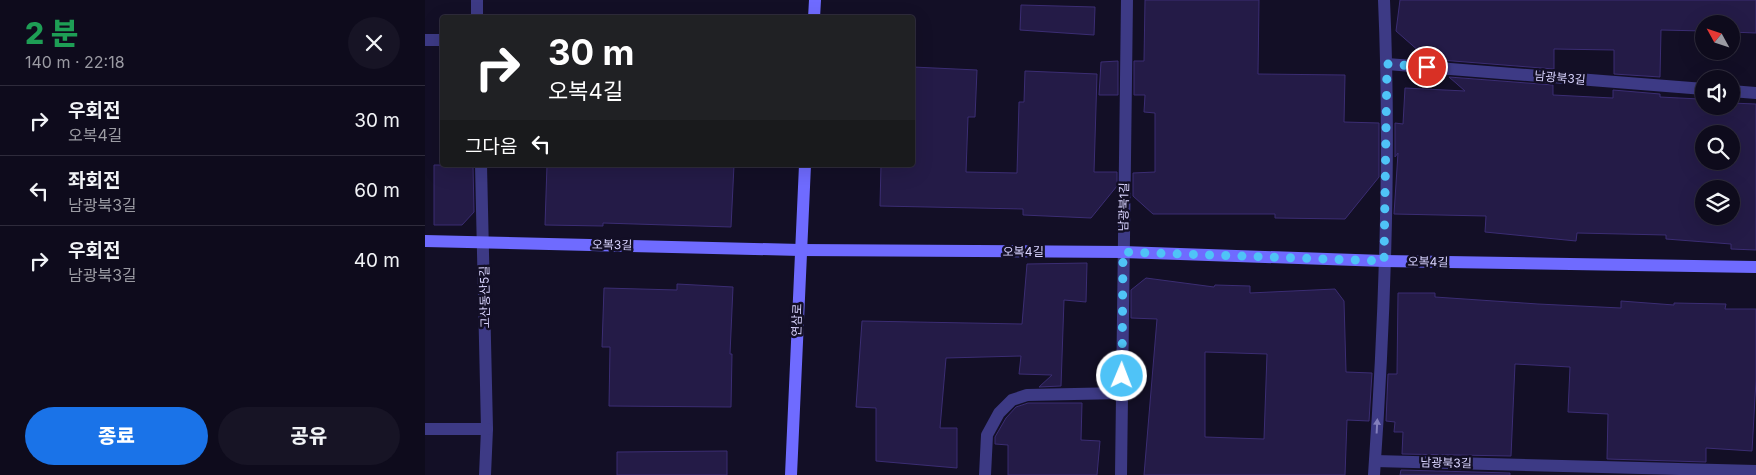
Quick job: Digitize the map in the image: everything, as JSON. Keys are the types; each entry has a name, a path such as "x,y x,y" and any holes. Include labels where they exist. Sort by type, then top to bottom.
{"street":[{"path":"477,0 477,15"},
{"path":"814,15 815,0"},
{"name":"남광북1길","path":"1121,475 1127,0"},
{"path":"1374,475 1384,261 1387,64 1385,0"},
{"path":"425,40 440,40"},
{"name":"남광북3길","path":"1387,64 1695,88"},
{"path":"1740,92 1756,93"},
{"name":"고산동산5길","path":"481,167 487,429 485,475"},
{"name":"연삼로","path":"791,475 805,167"},
{"name":"오복3길","path":"425,241 800,250"},
{"name":"오복4길","path":"800,250 1123,252 1384,261 1756,267"},
{"path":"985,475 987,435 999,413 1012,400 1027,395 1122,393"},
{"path":"425,429 487,429"},
{"name":"남광북3길","path":"1375,461 1649,471 1756,471"}],"building":[{"path":"1145,0 1259,0 1258,74 1345,75 1344,122 1379,123 1379,177 1345,219 1275,218 1275,214 1153,214 1133,196 1133,173 1155,172 1155,113 1144,112 1145,95 1134,95 1134,61 1144,61"},
{"path":"1400,0 1756,0 1756,33 1740,32 1740,15 1695,15 1695,31 1661,30 1660,77 1614,74 1614,50 1554,49 1554,69 1428,59 1396,31"},
{"path":"1021,5 1095,7 1094,35 1020,30"},
{"path":"1118,61 1118,95 1099,95 1101,62"},
{"path":"915,67 977,70 975,117 968,117 966,172 1017,173 1019,102 1024,102 1025,71 1097,74 1094,172 1117,172 1117,186 1091,218 1023,215 1023,209 880,206 881,167 915,167"},
{"path":"1449,77 1553,85 1553,95 1613,98 1613,90 1660,94 1660,97 1695,99 1695,115 1740,115 1740,103 1756,104 1756,250 1731,249 1731,244 1666,239 1666,235 1577,233 1576,241 1485,232 1486,216 1394,214 1398,153 1395,157 1395,123 1403,124 1405,88 1465,91"},
{"path":"434,165 440,165 440,167 473,167 474,212 462,225 434,225"},
{"path":"547,167 734,167 731,227 603,223 603,226 545,225"},
{"path":"1087,263 1086,302 1064,300 1061,386 1039,387 1052,375 1019,374 1021,356 946,358 940,428 957,428 957,468 876,461 876,408 856,407 862,321 1022,324 1027,264"},
{"path":"1146,278 1214,287 1215,285 1250,286 1250,293 1335,289 1344,301 1346,372 1372,373 1369,421 1347,420 1345,475 1144,475 1157,319 1131,318 1131,290","holes":["1205,352 1267,354 1264,439 1205,437"]},
{"path":"677,284 733,287 730,354 732,354 731,407 609,406 610,347 602,347 604,288 677,290"},
{"path":"1398,293 1435,293 1435,297 1621,308 1621,301 1674,305 1674,303 1726,304 1725,309 1756,309 1756,380 1752,451 1706,448 1706,462 1607,459 1608,414 1568,412 1570,367 1515,364 1511,456 1402,454 1403,432 1394,432 1395,422 1386,421 1388,374 1397,374"},
{"path":"1028,403 1082,403 1081,440 1100,441 1097,475 1008,475 1008,445 995,444 995,437 1006,418 1016,407"},
{"path":"727,451 727,475 617,475 617,452"},
{"path":"1401,470 1510,473 1510,475 1400,475"}],"route":[{"path":"1122,376 1123,252 1384,261 1387,64 1427,67"}]}
